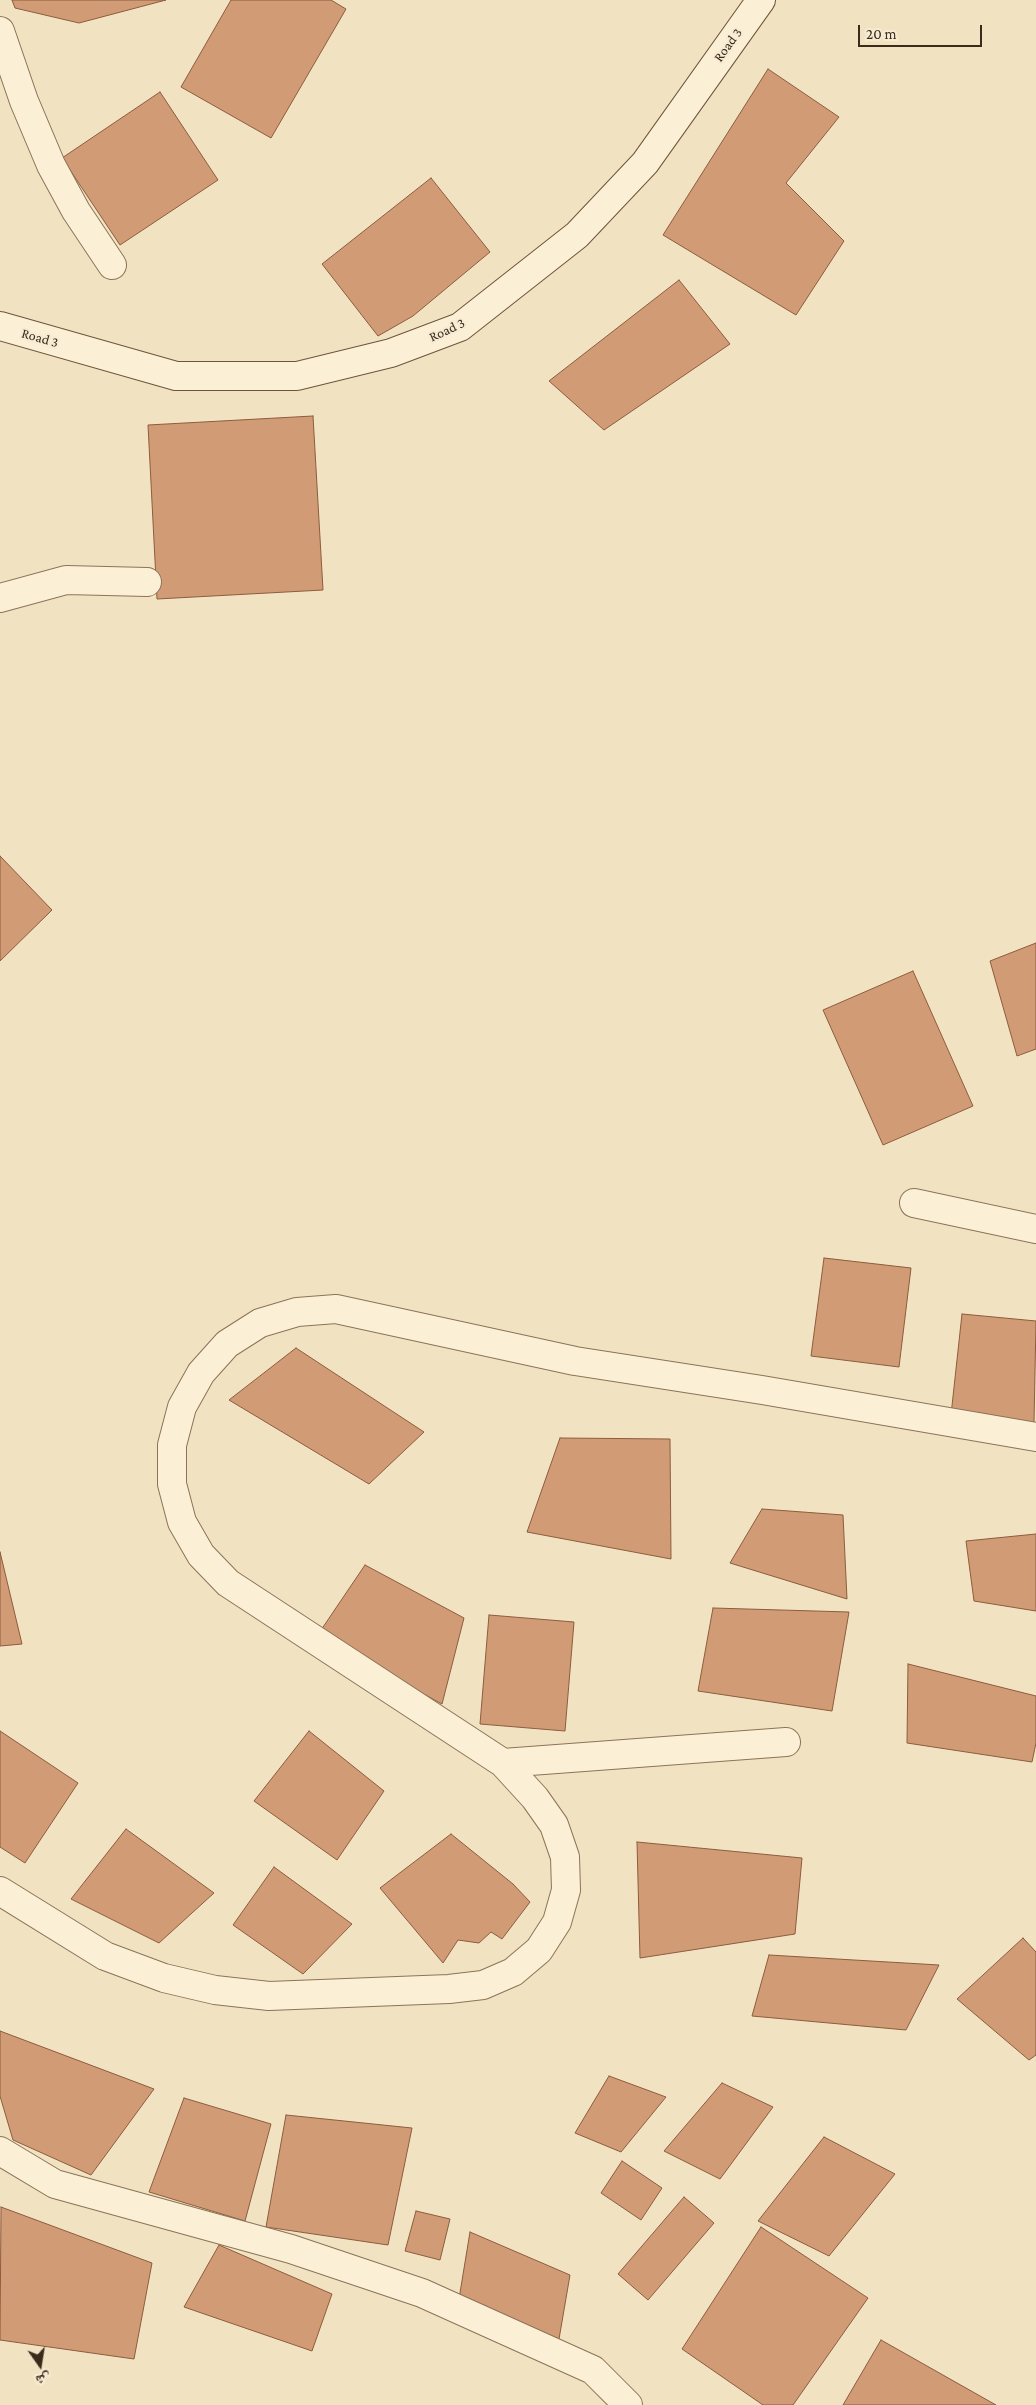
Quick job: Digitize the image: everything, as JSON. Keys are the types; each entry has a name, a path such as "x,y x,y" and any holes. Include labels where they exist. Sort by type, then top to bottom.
{"street":[{"name":"Road 3","path":"0,326 176,376 298,376 391,353 460,326 577,235 645,163 761,0"},
{"path":"0,31 24,101 51,165 76,211 112,265"},
{"path":"0,598 66,580 147,582"},
{"path":"914,1203 1036,1229"},
{"path":"0,1890 105,1956 164,1978 214,1990 268,1996 449,1989 483,1984 513,1972 539,1950 557,1922 566,1890 565,1857 554,1825 535,1798 503,1763 228,1583 202,1555 182,1522 172,1484 172,1445 182,1407 201,1373 227,1344 260,1323 297,1312 336,1309 576,1361 762,1390 1036,1437"},
{"path":"503,1763 786,1742"},
{"path":"0,2151 55,2184 291,2249 422,2292 593,2370 628,2405"}],"building":[{"path":"12,0 166,0 79,23 15,8"},
{"path":"231,0 331,0 346,9 271,138 181,87"},
{"path":"768,69 839,117 786,183 844,241 796,315 663,235"},
{"path":"160,92 218,180 120,245 62,158"},
{"path":"431,178 490,252 413,316 378,336 322,264"},
{"path":"679,280 730,344 604,430 549,381"},
{"path":"313,416 323,590 157,599 148,425"},
{"path":"0,856 52,910 0,961"},
{"path":"1036,943 1036,1049 1017,1056 990,961"},
{"path":"913,971 973,1106 883,1145 823,1010"},
{"path":"824,1258 911,1268 899,1367 811,1356"},
{"path":"962,1314 1036,1321 1034,1423 951,1415"},
{"path":"296,1348 424,1432 369,1484 229,1400"},
{"path":"560,1438 670,1439 671,1559 527,1532"},
{"path":"762,1509 843,1515 847,1599 730,1563"},
{"path":"1036,1534 1036,1611 974,1601 966,1541"},
{"path":"0,1552 22,1644 0,1646"},
{"path":"365,1565 464,1618 442,1704 317,1636"},
{"path":"713,1608 849,1612 832,1711 698,1691"},
{"path":"489,1615 574,1622 565,1731 480,1724"},
{"path":"908,1664 1036,1696 1036,1743 1032,1762 907,1743"},
{"path":"0,1731 78,1783 25,1863 0,1847"},
{"path":"309,1731 384,1791 337,1860 254,1801"},
{"path":"126,1829 214,1893 159,1943 71,1899"},
{"path":"451,1834 513,1884 530,1902 502,1939 491,1932 479,1943 458,1940 443,1963 380,1888"},
{"path":"637,1842 802,1858 795,1934 640,1958"},
{"path":"274,1867 352,1924 303,1974 233,1925"},
{"path":"1023,1938 1036,1952 1036,2055 1029,2060 957,1999"},
{"path":"769,1955 939,1965 906,2030 752,2016"},
{"path":"0,2031 154,2089 91,2175 13,2140 0,2096"},
{"path":"609,2076 666,2097 621,2152 575,2133"},
{"path":"722,2083 773,2107 720,2179 664,2151"},
{"path":"184,2098 271,2124 245,2221 149,2192"},
{"path":"286,2115 412,2128 388,2245 266,2227"},
{"path":"824,2137 895,2174 829,2256 758,2221"},
{"path":"622,2161 662,2188 641,2220 601,2193"},
{"path":"684,2197 714,2223 648,2300 618,2274"},
{"path":"1,2207 152,2263 134,2359 0,2340"},
{"path":"416,2211 450,2219 440,2260 405,2251"},
{"path":"761,2227 868,2298 793,2405 763,2405 682,2349"},
{"path":"470,2232 570,2275 559,2339 458,2305"},
{"path":"219,2245 332,2294 312,2351 184,2307"},
{"path":"881,2340 996,2405 843,2405"}]}
